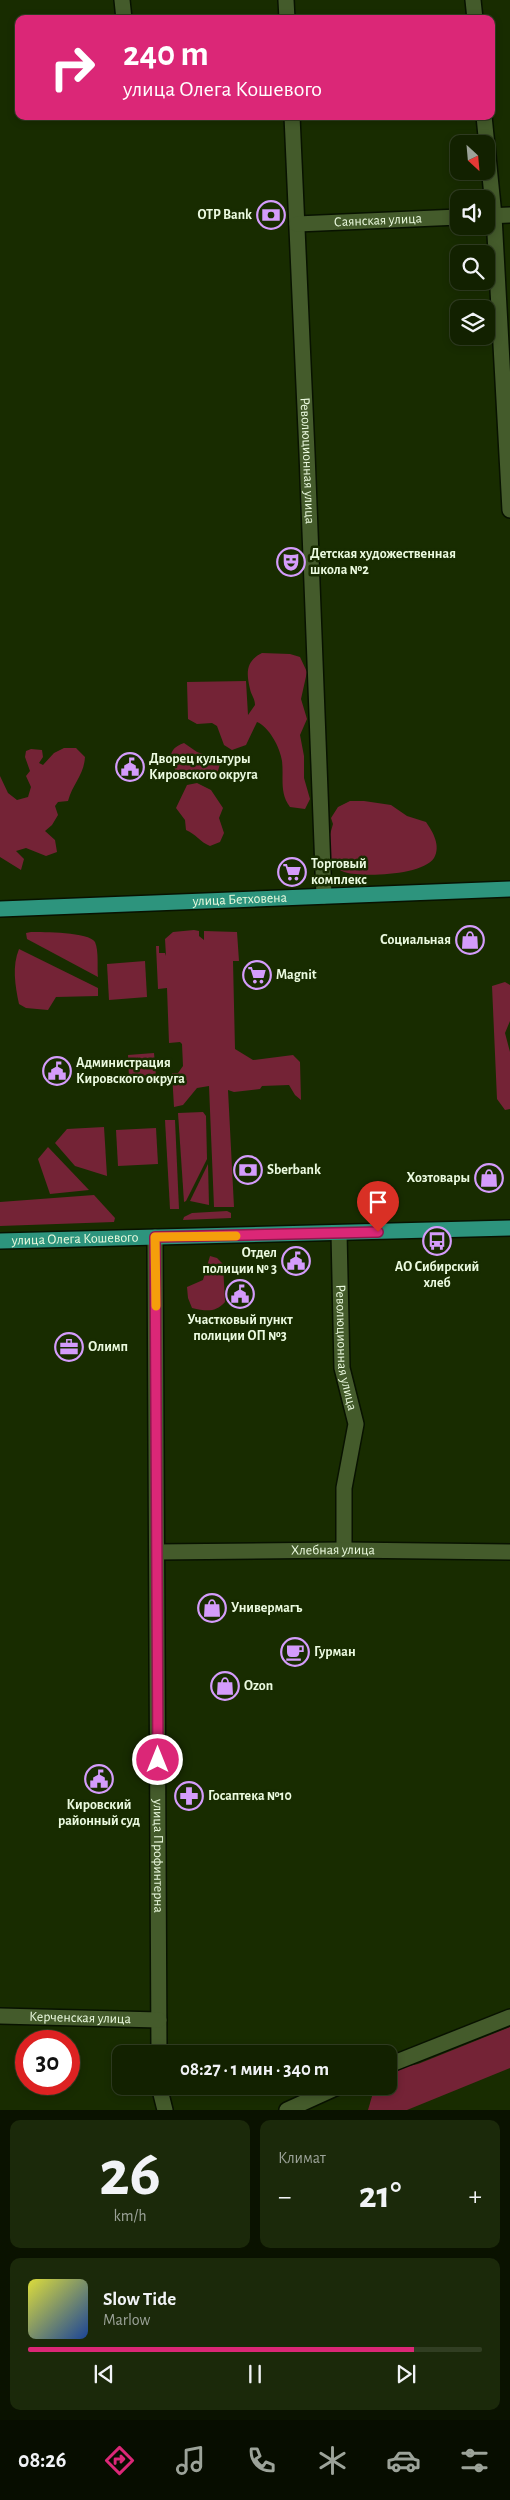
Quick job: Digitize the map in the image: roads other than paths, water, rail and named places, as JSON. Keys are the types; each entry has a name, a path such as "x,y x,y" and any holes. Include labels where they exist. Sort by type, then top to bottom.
{"main road":[{"name":"улица Бетховена","path":"0,909 510,889"},
{"name":"улица Олега Кошевого","path":"0,1241 510,1228"}],"street":[{"path":"122,0 124,15"},
{"path":"286,0 287,15"},
{"path":"473,0 475,15"},
{"name":"Революционная улица","path":"292,120 324,896"},
{"path":"484,120 488,190"},
{"path":"495,216 510,215"},
{"name":"Саянская улица","path":"297,224 450,217"},
{"path":"491,235 510,510"},
{"name":"Революционная улица","path":"339,1233 342,1368 356,1424 344,1488 344,1550"},
{"name":"улица Профинтерна","path":"155,1237 159,2045"},
{"name":"Хлебная улица","path":"157,1552 344,1550 510,1552"},
{"name":"Керченская улица","path":"0,2016 159,2020"},
{"path":"397,2062 510,2017"},
{"path":"161,2095 165,2110"},
{"path":"287,2110 320,2095"}],"place":[{"name":"OTP Bank","path":"271,215"},
{"name":"Детская художественная школа №2","path":"291,562"},
{"name":"Дворец культуры Кировского округа","path":"130,767"},
{"name":"Торговый комплекс","path":"292,872"},
{"name":"Социальная","path":"470,940"},
{"name":"Magnit","path":"257,975"},
{"name":"Администрация Кировского округа","path":"57,1071"},
{"name":"Sberbank","path":"248,1170"},
{"name":"Хозтовары","path":"489,1178"},
{"name":"АО Сибирский хлеб","path":"437,1241"},
{"name":"Отдел полиции № 3","path":"296,1261"},
{"name":"Участковый пункт полиции ОП №3","path":"240,1294"},
{"name":"Олимп","path":"69,1347"},
{"name":"Универмагъ","path":"212,1608"},
{"name":"Гурман","path":"295,1652"},
{"name":"Ozon","path":"225,1686"},
{"name":"Кировский районный суд","path":"99,1779"},
{"name":"Госаптека №10","path":"189,1796"}]}
